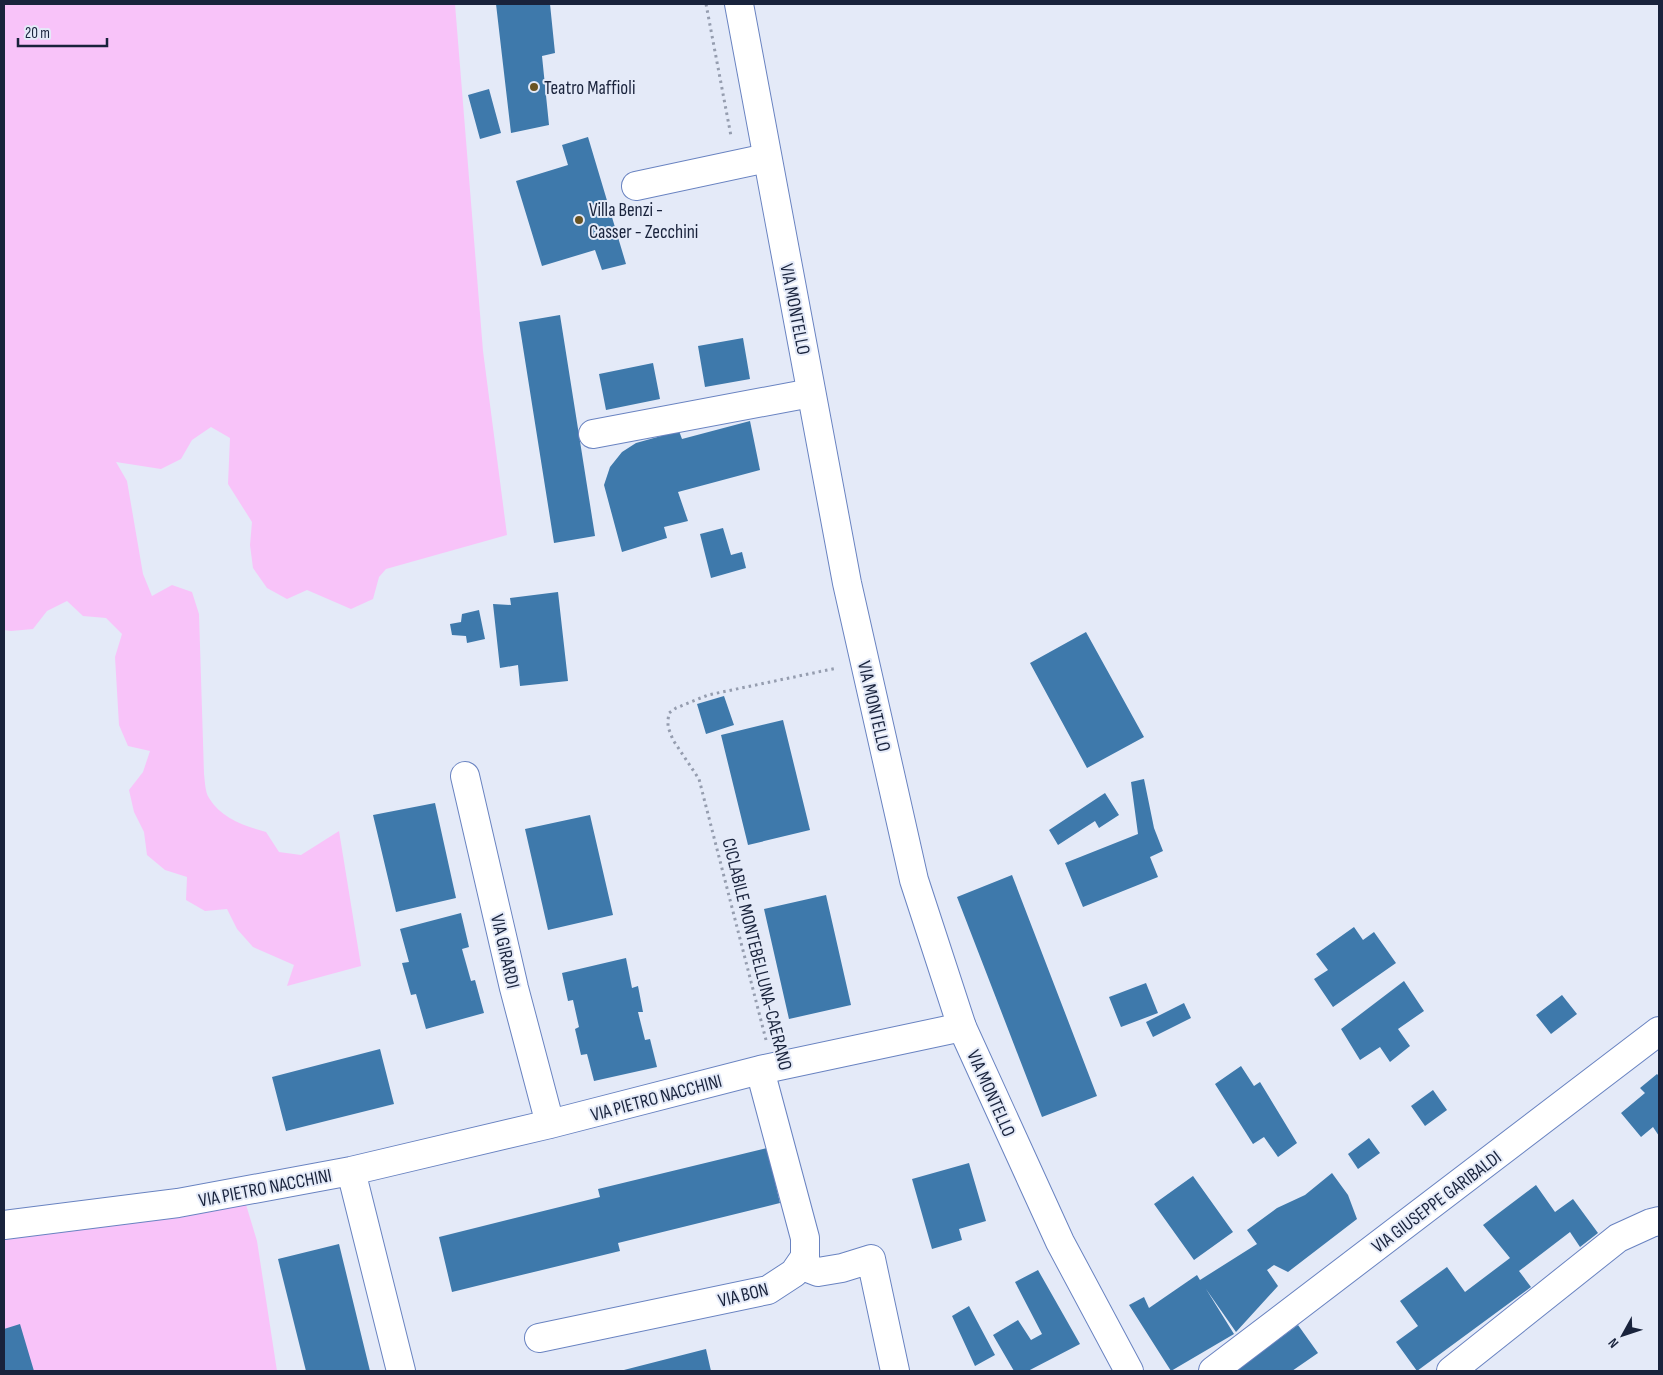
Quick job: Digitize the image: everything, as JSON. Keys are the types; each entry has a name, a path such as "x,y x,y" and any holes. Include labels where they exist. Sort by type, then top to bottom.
{"street":[{"name":"VIA MONTELLO","path":"739,4 847,583 914,880 962,1027 1060,1242 1129,1371"},
{"path":"636,186 768,158"},
{"path":"593,434 811,393"},
{"name":"VIA GIRARDI","path":"465,776 514,988 550,1124"},
{"name":"VIA PIETRO NACCHINI","path":"4,1225 178,1203 351,1171 550,1124 766,1069 962,1027"},
{"name":"VIA GIUSEPPE GARIBALDI","path":"1213,1371 1659,1031"},
{"path":"766,1069 805,1238 805,1257 800,1265 818,1272 842,1268 871,1259 895,1371"},
{"name":"VIA PIETRO NACCHINI","path":"351,1171 401,1371"},
{"path":"1451,1371 1618,1238 1659,1221"},
{"name":"VIA BON","path":"539,1338 768,1290 794,1273 800,1265"}],"path":[{"name":"CICLABILE MONTEBELLUNA-CAERANO","path":"766,1069 699,779 673,740 668,727 669,714 676,708 708,695 835,669 840,661"}],"shaded area":[{"path":"4,4 455,4 483,351 507,535 386,569 379,577 373,599 351,609 307,590 287,599 267,588 253,568 250,545 252,522 228,484 230,438 211,427 192,440 181,459 161,469 116,462 127,481 143,574 152,596 172,585 192,592 199,614 204,774 208,796 214,805 227,816 241,824 266,832 279,852 301,855 339,831 361,966 287,986 294,965 253,947 237,929 227,909 205,911 186,900 187,877 165,870 147,855 144,832 134,812 129,790 143,772 150,751 128,746 119,725 115,657 122,634 106,618 83,616 67,601 47,611 33,629 4,630"},
{"path":"238,1178 257,1241 277,1371 4,1371 4,1221"}],"building":[{"path":"496,4 550,4 555,53 542,56 549,125 511,133"},
{"path":"489,89 501,133 480,139 468,95"},
{"path":"588,137 626,264 602,270 595,250 542,266 516,181 568,165 562,145"},
{"path":"560,315 595,536 554,543 519,322"},
{"path":"743,338 750,379 705,387 698,346"},
{"path":"653,363 660,399 606,410 599,374"},
{"path":"750,421 760,470 678,492 688,521 664,527 667,538 622,552 604,485 610,467 622,452 636,443 679,431 682,439"},
{"path":"723,528 731,555 742,552 746,568 711,578 700,534"},
{"path":"558,592 568,681 520,686 518,665 500,668 493,604 511,605 510,598"},
{"path":"479,610 485,639 467,643 466,636 452,635 450,624 461,622 462,614"},
{"path":"1086,632 1144,737 1087,768 1030,663"},
{"path":"724,696 734,725 706,734 697,704"},
{"path":"783,720 810,830 748,845 721,735"},
{"path":"1144,779 1154,828 1163,851 1150,857 1158,877 1083,907 1065,863 1138,834 1131,782"},
{"path":"1105,793 1119,815 1099,828 1095,821 1058,845 1049,830"},
{"path":"435,803 456,898 396,912 373,815"},
{"path":"590,815 613,915 548,930 525,829"},
{"path":"1012,875 1097,1096 1042,1117 957,897"},
{"path":"826,895 851,1005 789,1019 764,909"},
{"path":"461,913 469,947 462,949 471,981 475,980 484,1013 426,1029 416,994 411,995 402,963 409,962 400,929"},
{"path":"1354,927 1363,940 1374,932 1396,963 1333,1007 1314,979 1328,970 1316,954"},
{"path":"626,958 632,988 638,986 643,1012 638,1012 645,1040 650,1039 657,1067 594,1081 587,1054 581,1055 575,1029 579,1027 573,1000 568,1001 562,973"},
{"path":"1404,981 1424,1011 1398,1029 1410,1046 1390,1062 1380,1047 1360,1060 1341,1029"},
{"path":"1146,983 1158,1013 1121,1027 1109,997"},
{"path":"1562,995 1577,1014 1551,1034 1536,1015"},
{"path":"1184,1003 1191,1018 1153,1037 1146,1022"},
{"path":"380,1049 394,1104 286,1131 272,1077"},
{"path":"1241,1066 1254,1086 1260,1082 1297,1143 1278,1157 1264,1137 1253,1144 1215,1084"},
{"path":"1657,1074 1659,1076 1659,1136 1653,1127 1641,1137 1621,1113 1645,1093 1640,1088"},
{"path":"1433,1090 1447,1110 1425,1126 1411,1106"},
{"path":"1369,1138 1380,1153 1358,1169 1348,1154"},
{"path":"767,1148 780,1203 618,1243 620,1251 452,1292 439,1237 600,1197 598,1189"},
{"path":"969,1163 986,1221 959,1229 962,1240 932,1249 912,1179"},
{"path":"1332,1173 1348,1195 1357,1219 1288,1272 1274,1265 1267,1270 1278,1286 1236,1332 1206,1289 1234,1334 1171,1371 1129,1305 1144,1297 1149,1308 1197,1275 1200,1280 1257,1244 1247,1230 1277,1208 1305,1195"},
{"path":"1193,1176 1233,1232 1194,1260 1154,1204"},
{"path":"1536,1185 1555,1212 1573,1199 1598,1233 1580,1247 1570,1232 1519,1271 1531,1287 1417,1371 1396,1342 1418,1326 1400,1301 1447,1267 1465,1292 1510,1258 1483,1225"},
{"path":"339,1244 370,1371 306,1371 278,1259"},
{"path":"1038,1270 1080,1344 1028,1371 1014,1371 993,1335 1018,1320 1031,1340 1042,1334 1015,1282"},
{"path":"969,1306 995,1355 975,1366 952,1316"},
{"path":"20,1324 34,1371 4,1371 4,1329"},
{"path":"1298,1325 1318,1353 1292,1371 1235,1371"},
{"path":"706,1349 711,1371 620,1371"}],"place":[{"name":"Teatro Maffioli","path":"534,87"},
{"name":"Villa Benzi - Casser - Zecchini","path":"579,220"}]}
